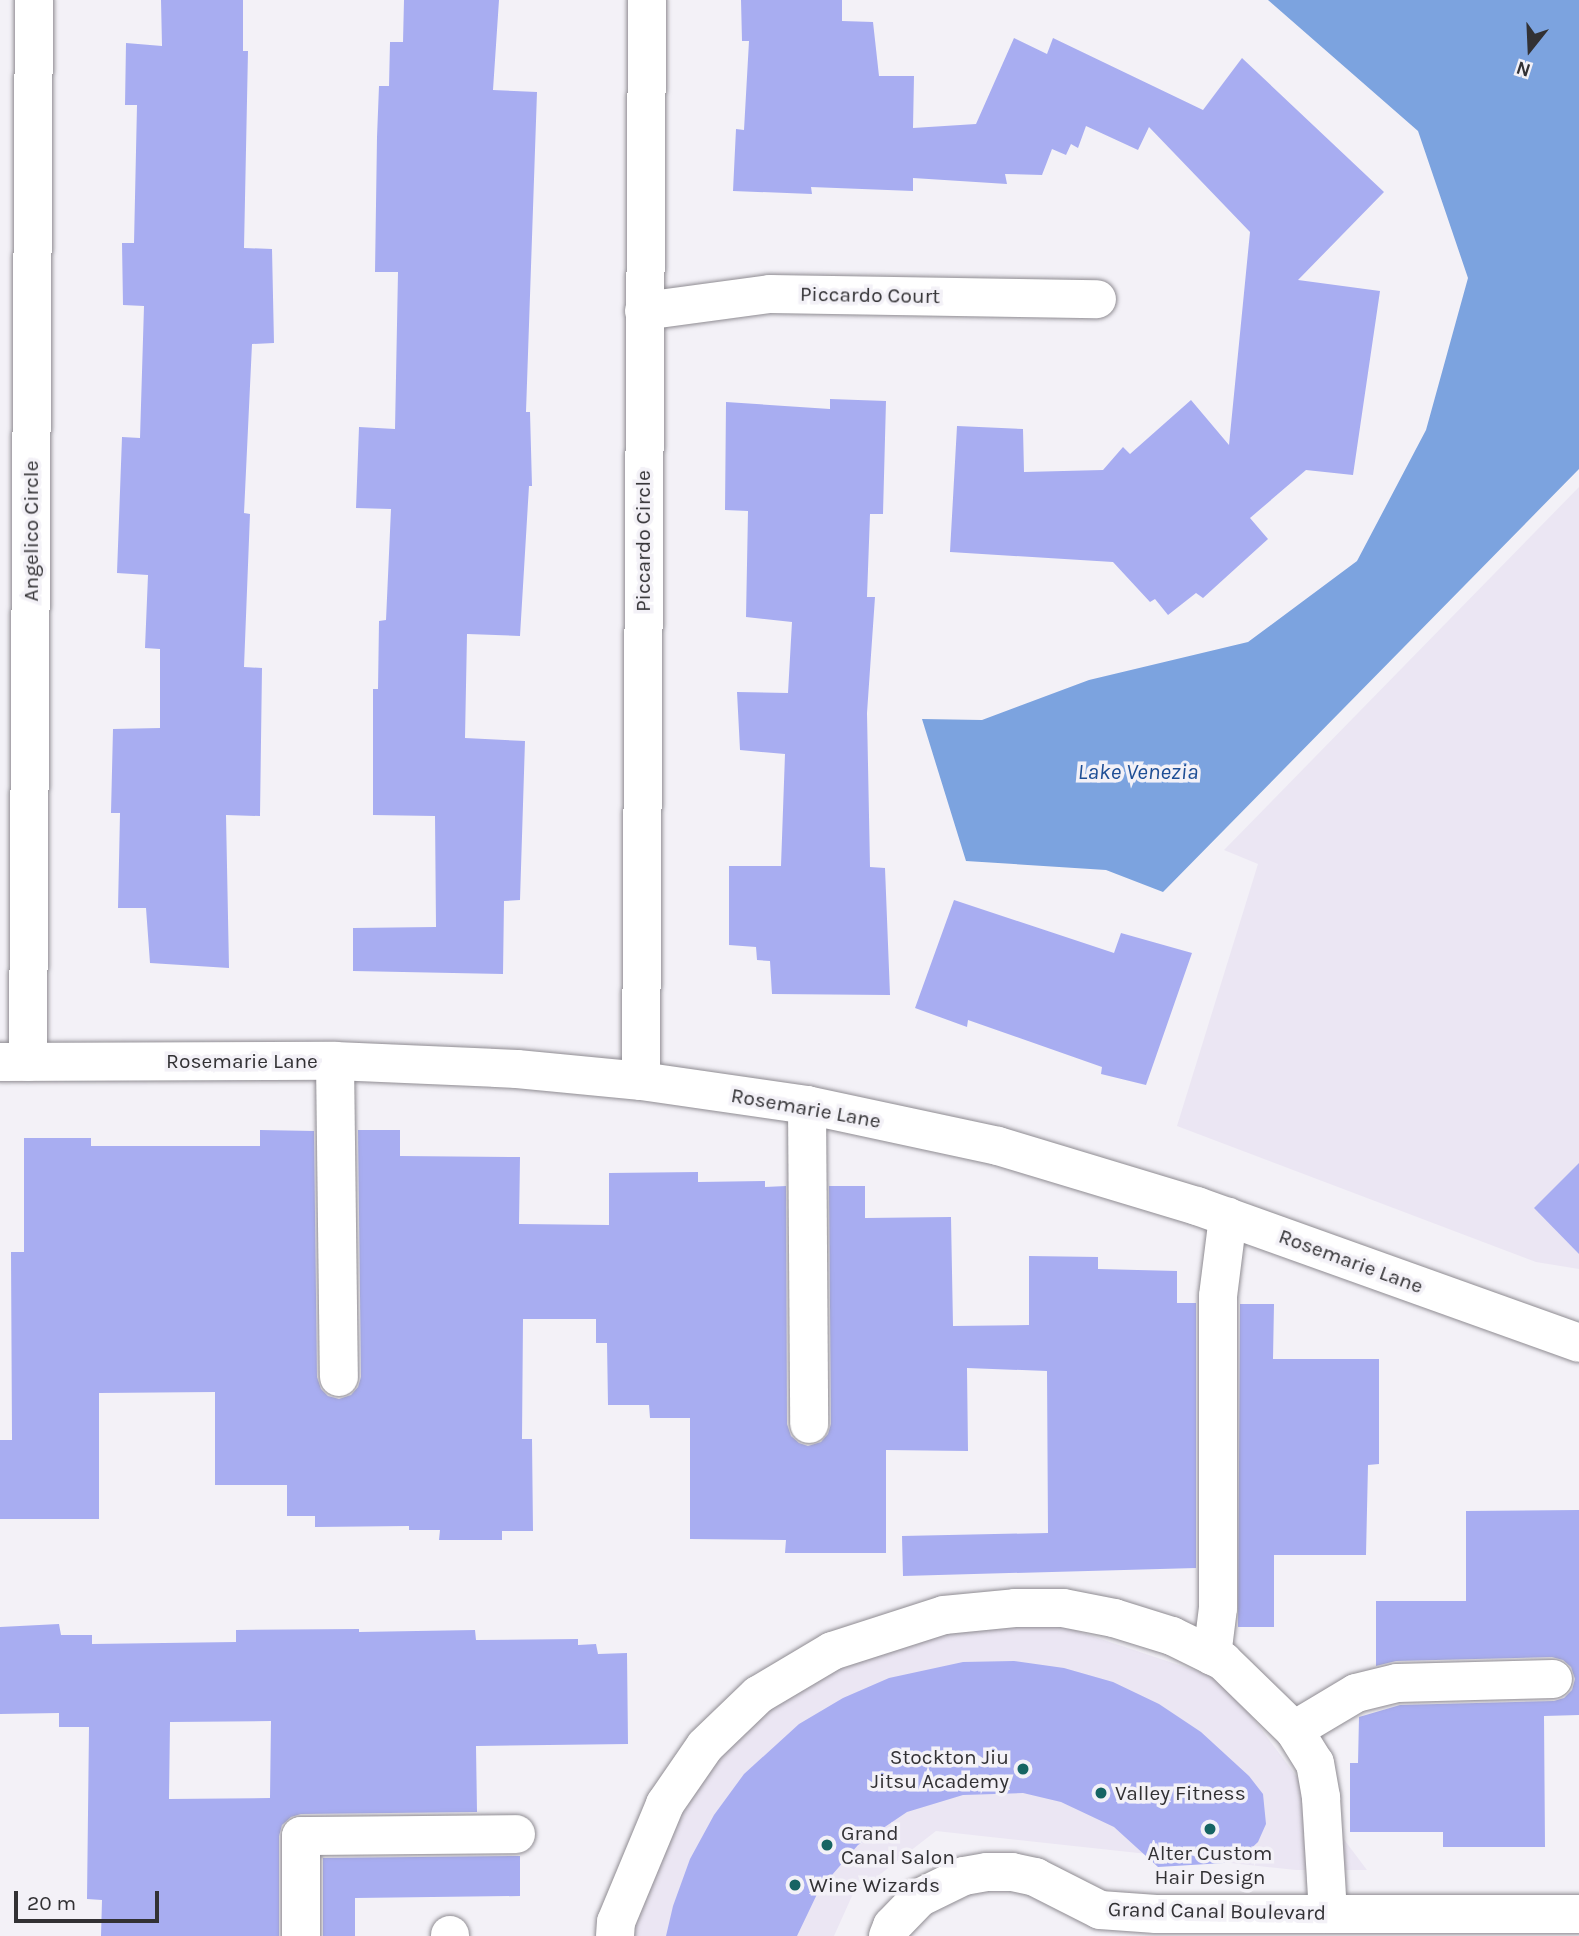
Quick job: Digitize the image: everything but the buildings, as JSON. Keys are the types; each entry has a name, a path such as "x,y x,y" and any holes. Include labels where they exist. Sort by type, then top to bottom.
{"street":[{"name":"Angelico Circle","path":"14,1062 34,0"},
{"name":"Piccardo Circle","path":"641,1081 647,0"},
{"name":"Piccardo Court","path":"644,311 770,294 1097,299"},
{"name":"Rosemarie Lane","path":"14,1062 335,1061 517,1069 641,1081 807,1105 998,1146 1228,1217 1579,1343"},
{"path":"335,1061 339,1377"},
{"path":"807,1105 809,1424"},
{"path":"1212,1656 1218,1608 1218,1296 1228,1217"},
{"path":"615,1936 616,1922 665,1804 705,1746 758,1695 832,1651 944,1615 1051,1608 1114,1618 1172,1636 1223,1661 1294,1730 1315,1763 1321,1798 1328,1914"},
{"path":"1294,1730 1356,1692 1397,1683 1553,1679"},
{"path":"301,1936 301,1836 516,1834"},
{"name":"Grand Canal Boulevard","path":"888,1936 892,1926 919,1898 964,1876 987,1872 1012,1872 1035,1877 1100,1910 1156,1914 1579,1914"}],"shaded area":[{"path":"1579,487 1579,1269 1536,1262 1177,1126 1258,864 1224,850"},
{"path":"1002,1606 1224,1680 1367,1870 1296,1870 936,1831 852,1896 834,1936 606,1936 680,1762 821,1645"}],"water":[{"name":"Lake Venezia","path":"1268,0 1579,0 1579,469 1163,892 1106,870 966,861 922,719 982,720 1089,680 1248,642 1357,561 1426,430 1468,278 1418,131"}],"place":[{"name":"Stockton Jiu Jitsu Academy","path":"1023,1769"},
{"name":"Valley Fitness","path":"1101,1793"},
{"name":"Alter Custom Hair Design","path":"1210,1829"},
{"name":"Grand Canal Salon","path":"827,1845"},
{"name":"Wine Wizards","path":"795,1885"}]}
